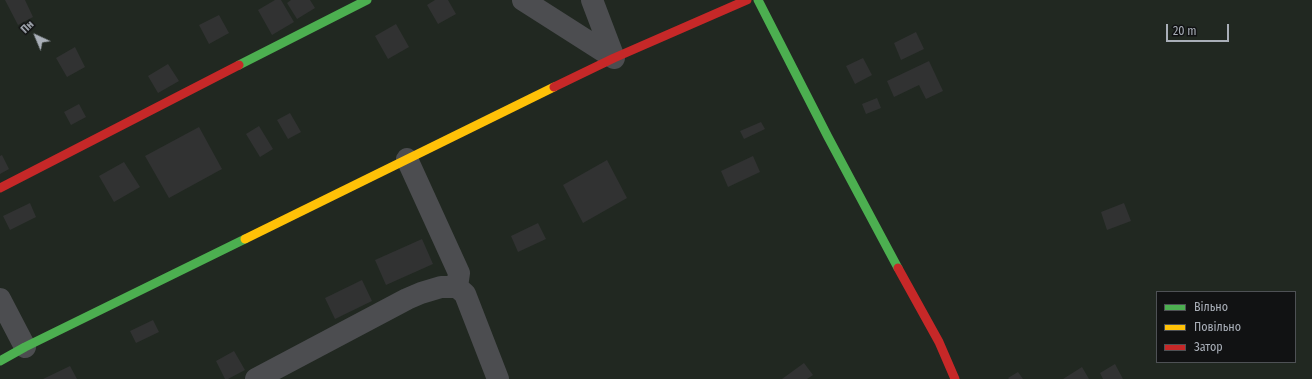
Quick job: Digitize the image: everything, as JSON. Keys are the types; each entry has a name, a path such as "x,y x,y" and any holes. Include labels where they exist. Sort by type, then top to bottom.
{"street":[{"path":"0,188 367,0"},
{"path":"523,0 614,58"},
{"path":"592,0 614,58"},
{"path":"0,360 614,58 747,0"},
{"path":"758,0 877,230 938,342 955,379"},
{"path":"407,159 459,273 457,287"},
{"path":"256,379 407,299 441,287 457,287 465,294 498,379"},
{"path":"0,299 25,347"}],"shaded area":[{"path":"0,0 1312,0 1312,379 0,379"}],"building":[{"path":"5,0 25,0 33,17 18,25"},
{"path":"275,0 281,0 294,22 272,35 258,10"},
{"path":"291,0 310,0 315,8 297,19 287,3"},
{"path":"435,0 448,0 456,14 438,24 427,5"},
{"path":"219,15 229,33 209,44 199,25"},
{"path":"396,24 409,47 388,59 375,36"},
{"path":"916,32 924,49 901,60 894,43"},
{"path":"75,47 85,67 67,77 56,58"},
{"path":"863,58 872,75 855,84 846,66"},
{"path":"929,61 943,91 926,99 919,85 894,97 887,81"},
{"path":"168,64 179,81 158,93 148,76"},
{"path":"877,98 881,108 866,114 862,104"},
{"path":"79,104 86,117 71,125 64,112"},
{"path":"290,113 301,132 288,139 277,120"},
{"path":"761,122 765,129 744,139 740,131"},
{"path":"259,126 273,149 260,157 246,134"},
{"path":"199,127 222,169 169,198 145,156"},
{"path":"2,155 9,169 0,174 0,156"},
{"path":"753,156 760,172 728,187 721,171"},
{"path":"607,160 627,198 583,223 563,185"},
{"path":"124,162 140,187 114,202 99,176"},
{"path":"30,203 36,217 10,230 3,216"},
{"path":"1124,203 1131,221 1107,230 1101,212"},
{"path":"538,223 546,239 518,252 511,236"},
{"path":"422,239 433,264 386,285 375,260"},
{"path":"362,280 372,301 335,319 325,298"},
{"path":"153,320 159,332 136,343 130,331"},
{"path":"234,351 245,370 228,379 225,379 216,361"},
{"path":"804,363 813,375 807,379 782,379"},
{"path":"1115,364 1123,379 1103,379 1100,373"},
{"path":"70,366 77,379 43,379"},
{"path":"1082,367 1089,379 1063,379"},
{"path":"1018,372 1023,379 1008,378"}],"traffic: fast":[{"path":"239,65 367,0"},
{"path":"758,0 828,137 898,268"},
{"path":"0,361 25,347 245,239"}],"traffic: slow":[{"path":"245,239 554,87"}],"traffic: jam":[{"path":"554,87 614,58 747,0"},
{"path":"0,188 239,65"},
{"path":"898,268 939,342 955,379"}]}
